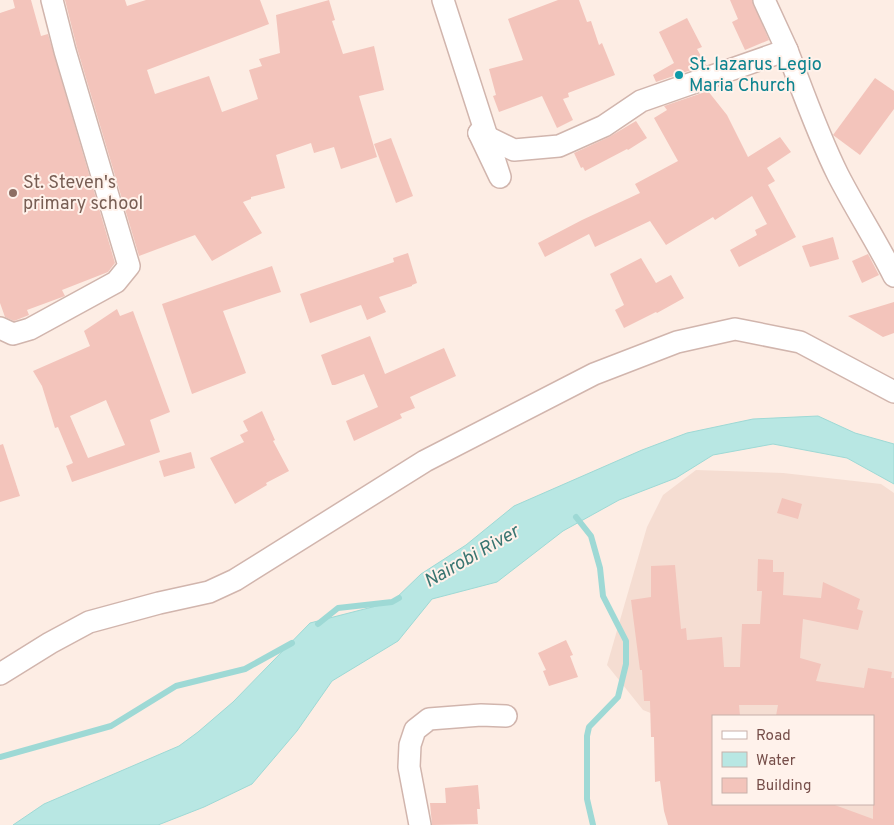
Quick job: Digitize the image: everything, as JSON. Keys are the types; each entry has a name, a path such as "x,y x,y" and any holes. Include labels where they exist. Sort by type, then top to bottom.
{"street":[{"path":"0,328 13,334 30,329 116,282 129,266 65,51 52,0"},
{"path":"443,0 485,130 488,140 500,177 479,133 488,138 496,142 514,150 559,146 604,126 642,101 787,50"},
{"path":"764,0 787,50 814,122 838,175 894,276"},
{"path":"0,674 89,622 209,592 235,580 286,550 426,461 594,374 676,342 735,329 800,342 894,392"},
{"path":"420,825 409,767 410,745 415,730 430,719 481,715 506,716"}],"shaded area":[{"path":"696,470 783,473 881,484 894,493 894,825 712,825 691,729 643,710 607,665 647,527 663,495"}],"water":[{"name":"Nairobi River","path":"818,416 855,433 894,444 894,484 847,458 773,444 713,455 676,478 619,500 563,531 497,582 432,599 398,641 332,681 297,731 252,784 204,807 158,825 13,825 44,804 179,746 233,702 310,623 392,602 421,574 466,545 514,506 642,450 687,433 753,419"}],"building":[{"path":"13,0 31,0 41,36 48,34 115,263 108,272 62,290 65,296 27,310 29,315 14,321 5,317 0,303 0,13 15,8"},
{"path":"65,0 125,0 127,6 146,0 260,0 269,24 147,70 155,94 209,76 222,112 258,99 249,70 262,66 259,59 280,53 276,15 329,0 335,20 332,21 343,54 374,46 384,90 359,96 377,157 341,169 334,147 314,153 311,143 276,155 285,188 251,197 251,199 243,202 262,233 212,261 195,235 139,256 77,48"},
{"path":"558,0 579,0 587,22 591,21 599,45 602,43 615,75 568,93 569,97 563,99 573,120 557,128 542,96 499,112 493,96 496,95 489,69 523,60 508,19"},
{"path":"730,0 752,0 769,40 745,50 732,22 738,19"},
{"path":"687,18 702,47 697,49 706,65 656,82 653,75 674,63 659,32"},
{"path":"875,78 894,91 894,109 860,155 833,135"},
{"path":"708,91 727,115 748,157 780,137 791,152 767,168 775,181 768,185 796,237 739,267 730,250 757,235 755,230 767,224 752,196 715,220 713,217 666,245 650,221 595,247 589,234 545,257 538,243 640,193 635,184 678,161 654,118 667,110 664,106"},
{"path":"636,121 647,138 628,150 585,171 583,167 581,168 574,153 609,137"},
{"path":"391,138 413,196 396,203 374,144"},
{"path":"833,237 839,259 810,267 802,246"},
{"path":"408,253 417,283 379,297 386,312 367,320 361,305 310,323 300,294 394,262 393,258"},
{"path":"868,254 879,275 862,283 852,261"},
{"path":"641,258 656,283 671,275 684,298 624,328 615,310 624,305 610,274"},
{"path":"272,266 281,292 223,311 246,373 192,394 162,304"},
{"path":"894,302 894,333 883,337 848,316"},
{"path":"117,309 120,316 133,311 170,412 150,420 160,452 72,482 66,466 73,463 58,427 55,428 42,386 33,371 90,346 84,331","holes":["106,400 125,445 88,458 70,416"]},
{"path":"370,336 385,374 444,348 456,376 410,397 415,408 400,414 402,418 354,441 346,421 378,407 364,374 332,385 321,355"},
{"path":"262,411 275,440 273,441 289,471 266,483 267,485 235,504 210,458 244,442 240,435 248,431 243,421"},
{"path":"3,444 20,496 0,502 0,445"},
{"path":"191,452 195,468 164,477 159,461"},
{"path":"782,498 802,504 798,519 777,513"},
{"path":"758,559 773,560 773,572 784,572 783,595 821,598 823,582 860,599 857,609 863,611 858,630 803,619 800,658 821,664 816,681 864,688 868,668 892,672 891,678 894,678 894,825 668,825 660,781 655,782 654,737 651,737 650,701 644,701 642,670 640,670 631,600 651,597 651,566 675,565 681,629 686,628 687,640 722,637 724,667 740,667 742,624 760,624 762,591 757,591"},
{"path":"566,640 573,655 570,656 578,677 549,686 543,671 546,670 538,653"},
{"path":"478,785 480,809 477,809 478,824 432,825 430,803 446,803 445,788"}],"waterway":[{"path":"576,517 591,536 600,568 603,596 626,641 626,664 618,697 589,727 587,736 587,799 593,825"},
{"path":"318,624 338,608 392,602 399,598"},
{"path":"0,757 111,726 176,686 245,669 292,643"}],"place":[{"name":"St. lazarus Legio Maria Church","path":"679,75"},
{"name":"St. Steven's primary school","path":"13,193"}]}
